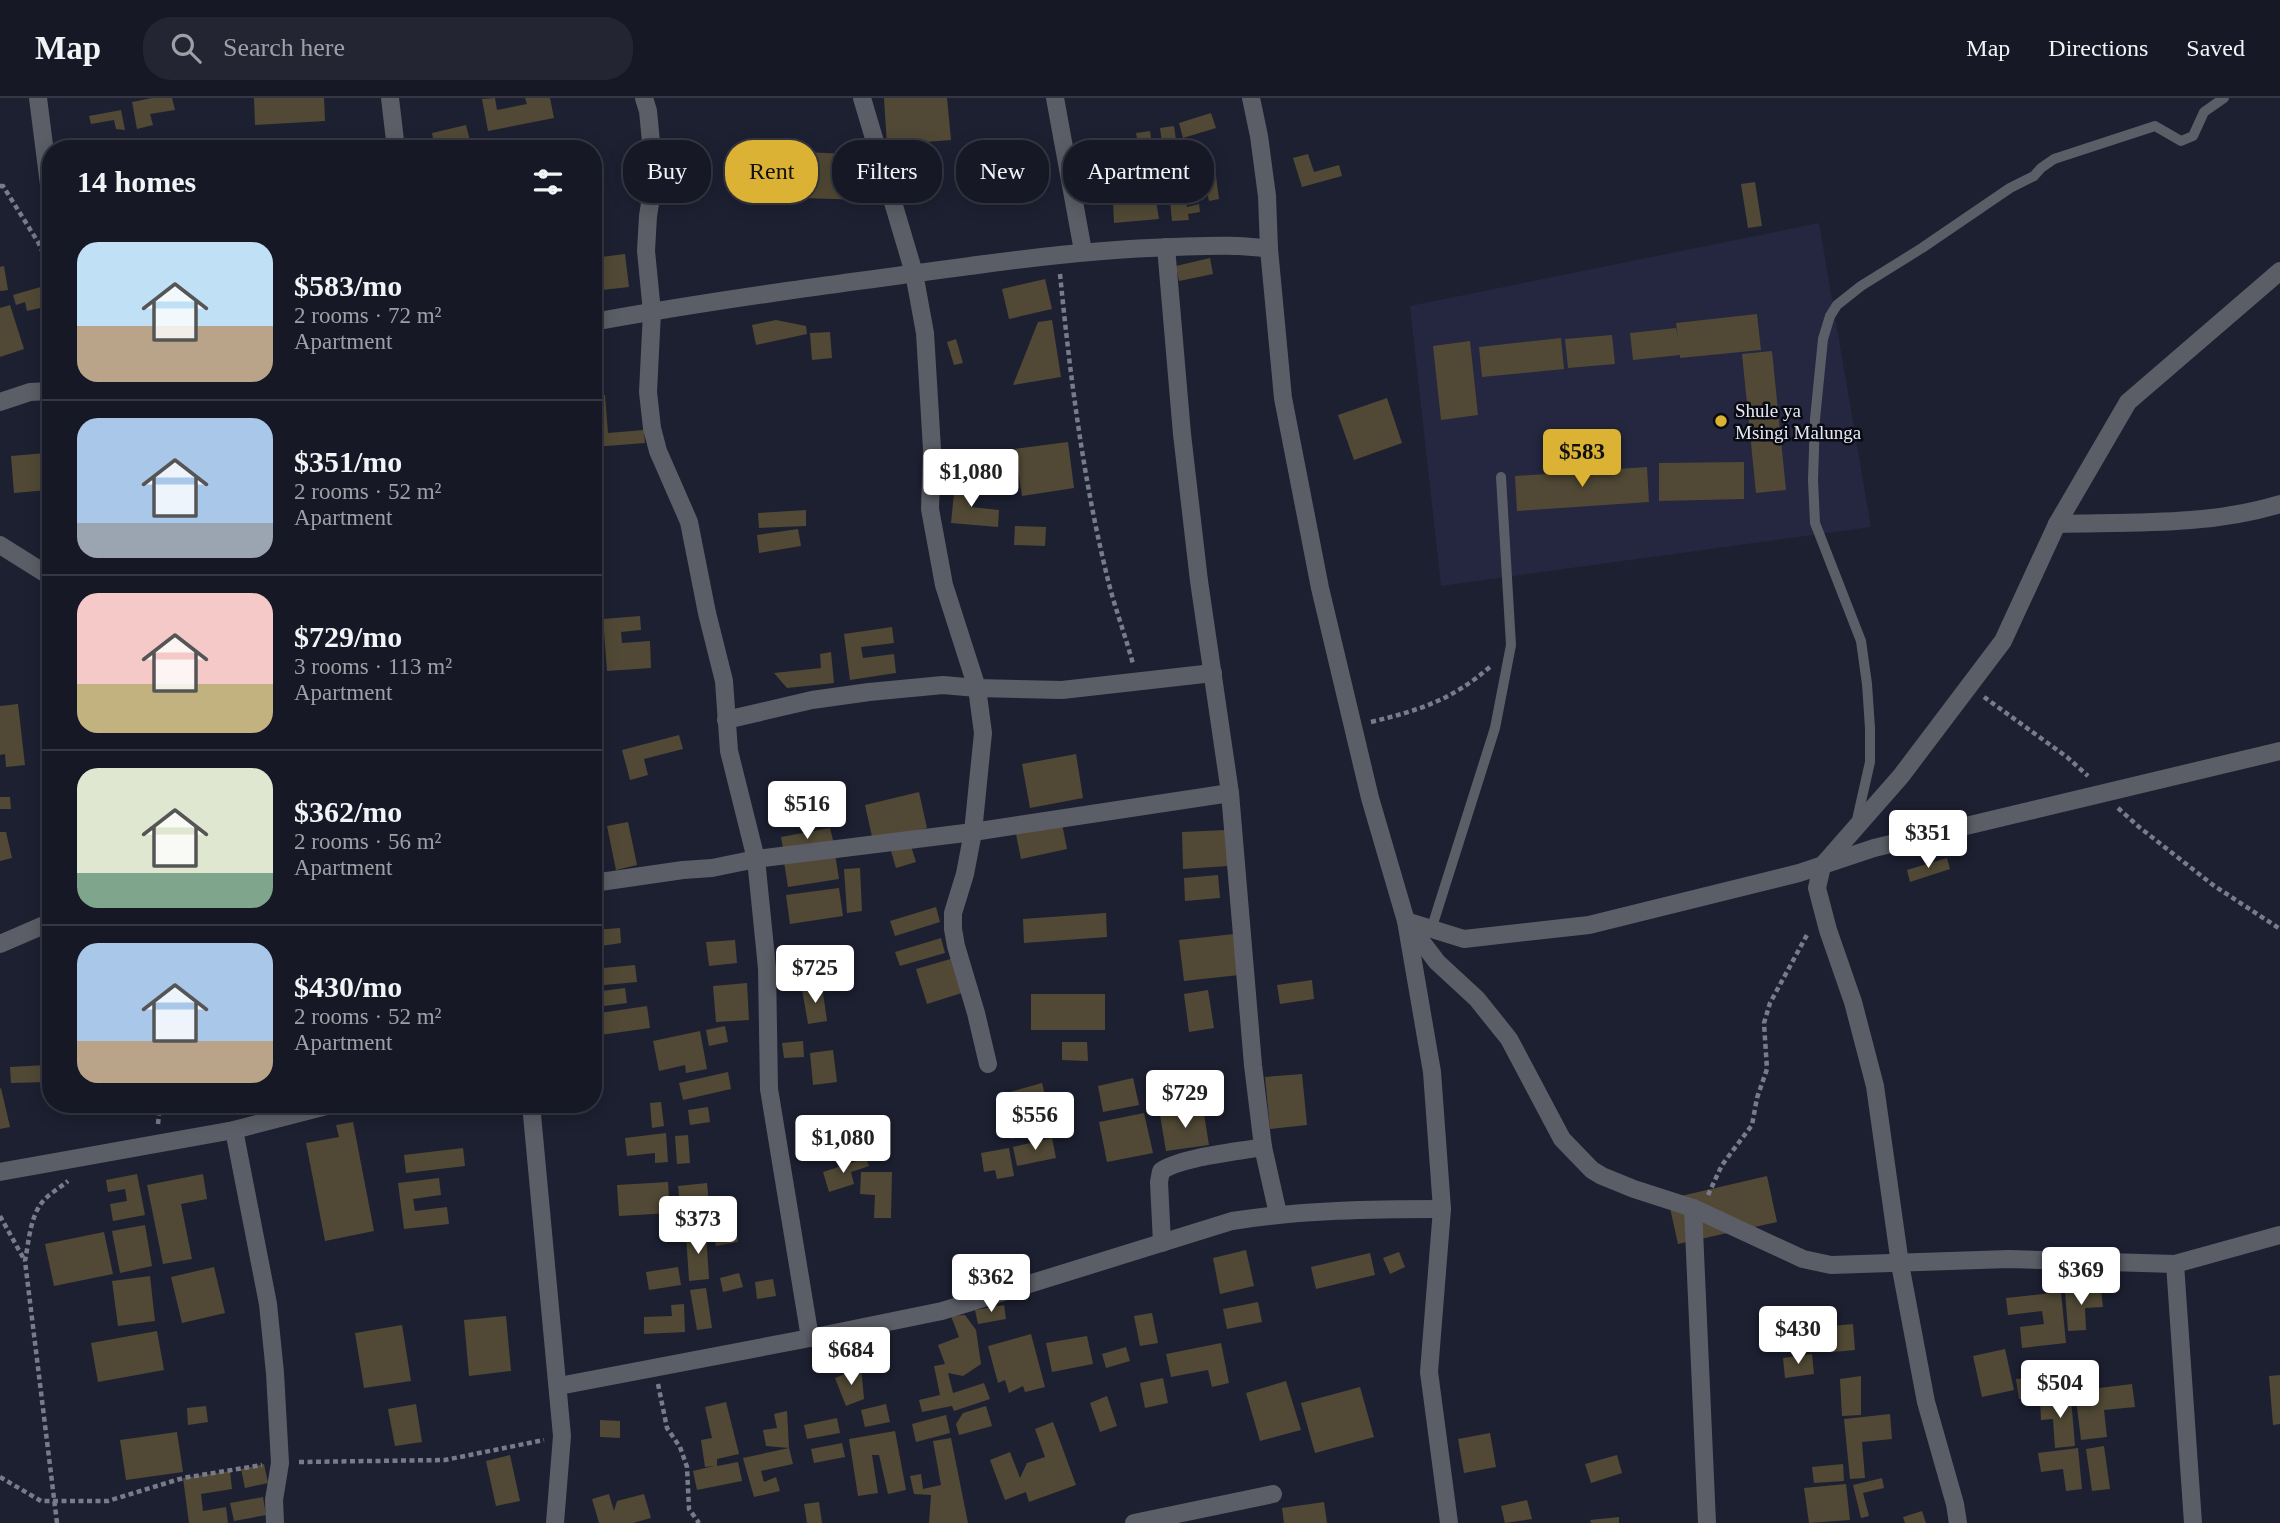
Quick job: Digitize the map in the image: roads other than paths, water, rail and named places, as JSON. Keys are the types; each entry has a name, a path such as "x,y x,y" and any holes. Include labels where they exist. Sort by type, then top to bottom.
{"street":[{"path":"38,98 43,140"},
{"path":"390,98 395,140"},
{"path":"644,98 652,152 652,191 646,251 652,312 648,392 652,428 658,451 689,522 724,681 729,751 756,859 767,968 769,1089 810,1338"},
{"path":"862,98 914,273 925,333 932,449 930,509 944,584 977,688 983,733 973,832 965,874 953,913 953,929 988,1064"},
{"path":"1055,98 1083,251"},
{"path":"1251,98 1267,197 1269,249 1283,398 1320,589 1370,798 1406,921 1432,1072 1442,1209 1429,1372 1449,1523"},
{"path":"602,321 914,273 1083,251 1247,246 1269,249"},
{"path":"1166,247 1182,434 1230,793 1253,1065 1263,1147 1278,1214"},
{"path":"1958,1523 1926,1402 1900,1264 1875,1086 1853,1002 1817,888 1822,866 1901,776 2004,641 2057,524 2128,402 2280,271"},
{"path":"0,402 42,392"},
{"path":"2057,524 2187,521 2257,511 2280,504"},
{"path":"0,545 42,571"},
{"path":"726,720 812,700 869,692 943,685 1062,690 1213,673"},
{"path":"1406,921 1464,939 1589,925 1822,866 1874,848 2280,751"},
{"path":"602,882 683,870 712,869 756,859 877,846 1230,793"},
{"path":"1406,921 1437,962 1477,999 1509,1039 1562,1139 1582,1162 1602,1176 1697,1210 1803,1259 1831,1265 2009,1259 2175,1264 2280,1235"},
{"path":"0,944 42,926"},
{"path":"0,1172 234,1130 299,1113"},
{"path":"532,1113 562,1436 555,1523"},
{"path":"234,1130 268,1304 280,1463 274,1500 275,1523"},
{"path":"1163,1242 1158,1182 1161,1171 1168,1166 1187,1161 1263,1147"},
{"path":"559,1386 942,1311 1232,1221 1278,1214 1363,1209 1442,1209"},
{"path":"1697,1210 1707,1523"},
{"path":"2175,1264 2193,1523"},
{"path":"1134,1523 1273,1494"}],"lane":[{"path":"1854,830 1870,762 1867,684 1861,641 1815,523 1815,419 1824,339 1830,316 1837,305 1861,286 2010,188 2034,176 2054,159 2155,126 2180,141 2193,136 2204,112 2224,98"},
{"path":"1431,930 1491,740 1511,645 1501,477"}],"place":[{"name":"Shule ya Msingi Malunga","path":"1721,421"}]}
